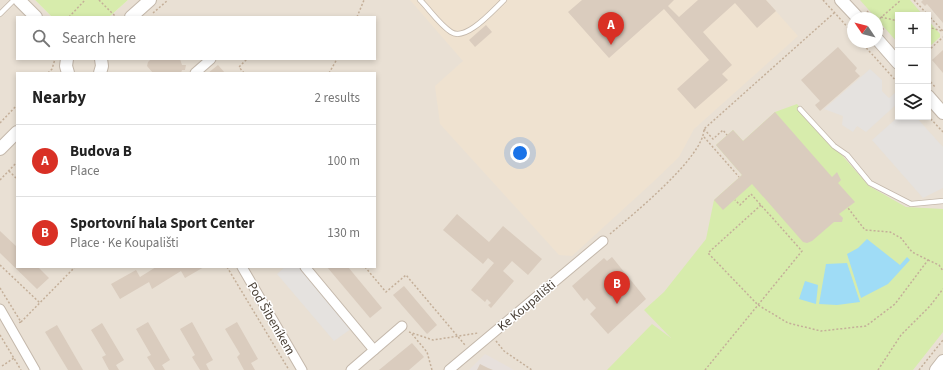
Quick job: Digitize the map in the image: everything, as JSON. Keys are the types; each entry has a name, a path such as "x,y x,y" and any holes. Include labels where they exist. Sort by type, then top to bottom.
{"street":[{"path":"19,0 35,16"},
{"path":"132,16 150,0"},
{"path":"842,0 853,12"},
{"path":"883,46 895,60"},
{"path":"67,60 66,66 68,72"},
{"path":"100,72 102,66 101,60"},
{"path":"196,72 210,60"},
{"path":"933,93 943,113"},
{"path":"0,150 16,133"},
{"name":"Ke Koupališti","path":"449,370 603,241"},
{"name":"Pod Šibeníkem","path":"243,268 302,370"},
{"path":"306,268 374,350"},
{"path":"0,309 35,370"},
{"path":"351,370 400,328"}],"lane":[{"path":"0,14 14,0"},
{"path":"420,0 446,28 457,34 468,32 504,0"},
{"path":"800,109 834,146 846,155 870,183 911,204 943,201"}],"path":[{"path":"70,16 85,0"},
{"path":"99,0 115,16"},
{"path":"149,16 168,0"},
{"path":"357,16 364,0"},
{"path":"823,0 847,27"},
{"path":"883,15 901,0"},
{"path":"914,0 943,31"},
{"path":"603,241 672,178 692,155 704,137 704,129 834,13"},
{"path":"883,17 895,20"},
{"path":"931,28 943,31"},
{"path":"931,48 943,37"},
{"path":"866,48 895,80"},
{"path":"49,72 52,69 55,60"},
{"path":"243,72 239,67 247,60"},
{"path":"330,72 336,60"},
{"path":"0,123 16,106"},
{"path":"931,119 943,132"},
{"path":"704,129 713,139 723,130 727,135"},
{"path":"704,137 740,177"},
{"path":"0,180 16,163"},
{"path":"9,171 16,178"},
{"path":"705,370 802,251 751,194 740,205 735,200"},
{"path":"761,206 708,253 758,305 788,323 821,331 866,326 895,304 928,260"},
{"path":"848,208 865,230 890,232 901,238 912,252 939,264 943,271"},
{"path":"0,265 40,303"},
{"path":"21,322 74,268"},
{"path":"228,268 289,370"},
{"path":"366,268 386,292 406,275 471,352"},
{"path":"878,370 901,335 943,289"},
{"path":"400,328 433,340 493,333 504,351 532,370"},
{"path":"412,333 428,352 432,370"},
{"path":"0,335 21,370"},
{"path":"919,370 943,340"},
{"path":"2,366 14,358"}],"shaded area":[{"path":"0,0 35,0 51,16 16,16 16,60 376,60 376,16 110,16 128,0 943,0 943,370 0,370"},
{"path":"410,0 766,0 798,36 694,129 679,157 653,182 572,256 559,255 440,124 435,86 463,61"},
{"path":"870,69 882,80 882,91 889,98 895,93 895,106 866,132 857,126 853,132 842,125 843,116 824,109"},
{"path":"895,120 919,120 943,147 943,188 923,198 872,140"},
{"path":"284,268 306,268 355,326 334,341 277,274"},
{"path":"485,354 514,370 469,370"}],"green space":[{"path":"35,0 128,0 110,16 51,16"},
{"path":"860,0 910,0 920,12 895,12 895,40 883,26 883,12 871,12"},
{"path":"931,24 940,34 940,37 931,45"},
{"path":"797,104 869,186 906,207 943,209 943,332 913,370 607,370 652,324 671,338 644,310 664,292 706,239 714,200 742,175 716,145 733,130 743,141 775,112"}],"water":[{"path":"867,239 900,265 907,257 910,260 888,284 861,298 847,254 858,248"},
{"path":"847,263 860,302 837,305 819,304 826,264"},
{"path":"805,281 818,285 816,304 799,299"}],"building":[{"path":"582,0 674,0 668,6 679,17 698,0 766,0 776,11 757,28 735,3 703,32 732,65 722,74 728,80 695,109 677,89 709,60 664,9 609,58 568,12"},
{"path":"923,0 943,0 943,23 927,4 925,6 921,2"},
{"path":"486,25 492,32 475,47 469,40"},
{"path":"838,47 857,68 855,71 860,76 820,111 815,105 820,101 801,80"},
{"path":"943,50 943,73 932,60"},
{"path":"150,60 180,60 182,65 186,65 185,70 182,70 181,72 152,72 147,66"},
{"path":"218,65 224,72 209,72"},
{"path":"775,112 832,177 837,172 841,180 838,183 855,202 839,214 843,218 842,222 834,222 812,241 807,243 803,242 752,184 723,210 714,200 742,175 716,145 733,130 743,141"},
{"path":"457,214 489,242 503,226 542,259 528,275 512,261 503,271 514,281 491,308 488,305 491,303 487,299 485,302 471,290 494,263 488,258 483,264 443,230"},
{"path":"0,231 16,246 16,268 39,268 49,278 37,289 0,253"},
{"path":"612,257 646,299 608,334 590,314 596,308 587,298 584,301 572,286 604,258 607,261"},
{"path":"154,268 202,268 185,278 181,271 152,289 149,282 120,299 111,284 136,270 140,277"},
{"path":"328,268 349,268 382,308 370,318"},
{"path":"404,286 437,325 427,334 393,295"},
{"path":"148,322 170,360 162,365 165,370 155,370 147,357 151,355 136,329"},
{"path":"192,322 213,360 206,364 209,370 200,370 192,357 195,355 180,329"},
{"path":"237,322 258,359 251,363 255,370 244,370 237,357 240,354 225,329"},
{"path":"102,323 124,360 116,365 119,370 109,370 102,357 106,355 91,330"},
{"path":"57,325 83,370 68,370 45,332"},
{"path":"412,343 424,357 409,370 379,370"},
{"path":"480,364 488,368 493,370 477,370"}],"place":[{"name":"Budova B","path":"611,45"},
{"name":"Sportovní hala Sport Center","path":"617,304"}]}
